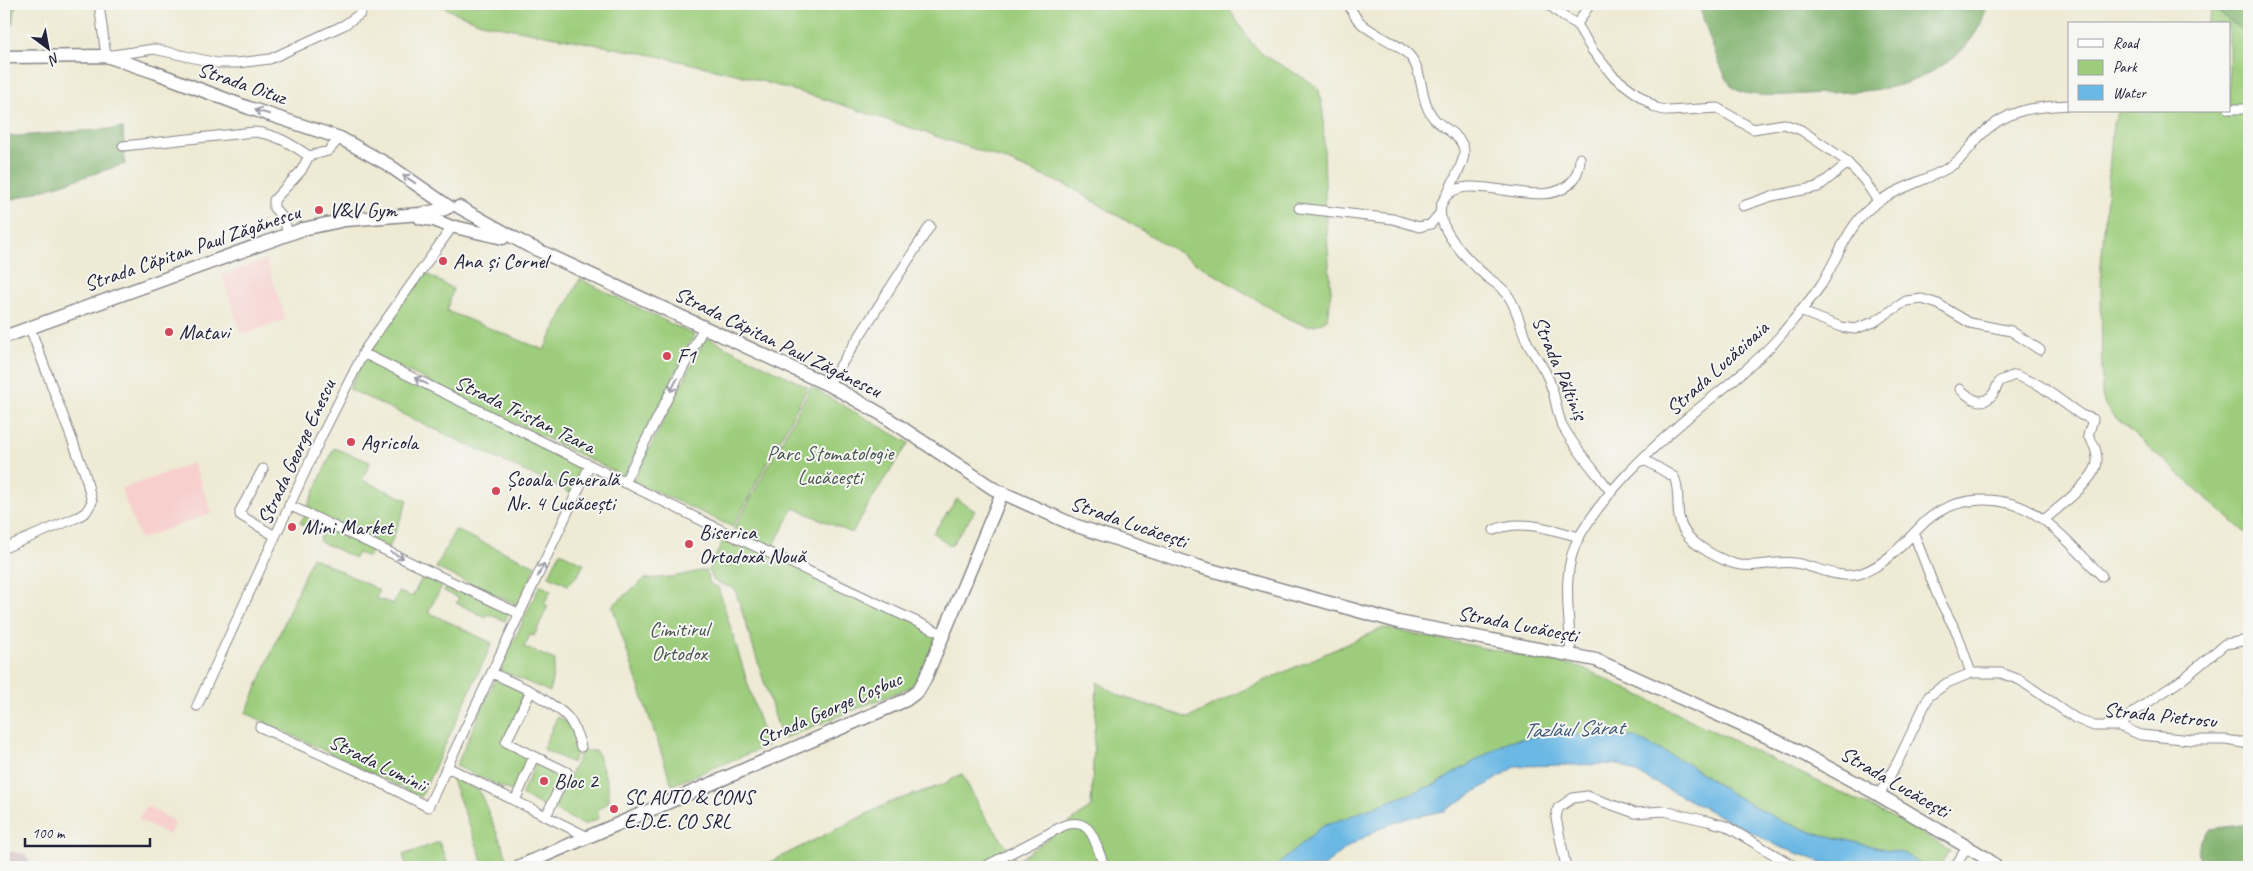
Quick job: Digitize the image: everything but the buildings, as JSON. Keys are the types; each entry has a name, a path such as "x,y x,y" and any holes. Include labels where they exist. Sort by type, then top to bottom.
{"main road":[{"name":"Strada Oituz","path":"4,57 106,56 249,108 340,138 387,164 451,208"},
{"name":"Strada Căpitan Paul Zăgănescu","path":"4,337 288,234 345,220 398,216 451,208 828,385 881,414 1002,493"},
{"path":"451,208 463,212 464,218 460,224 452,226 443,218 451,208"},
{"name":"Strada Căpitan Paul Zăgănescu","path":"398,216 434,220 527,244"},
{"name":"Strada George Coșbuc","path":"518,867 586,836 906,700 918,691 925,679 1002,493"},
{"name":"Strada Lucăcești","path":"1002,493 1074,525 1200,567 1398,622 1596,660 1790,747 1879,795 1986,858 1996,867"}],"street":[{"path":"100,4 106,56 154,49 217,63 237,63 270,59 344,25 360,14 365,4"},
{"path":"1299,208 1393,219 1419,227 1431,224 1440,213 1463,158 1463,147 1456,137 1431,115 1424,100 1416,67 1408,54 1363,26 1354,15 1349,4"},
{"path":"1548,4 1564,17 1577,24 1592,50 1609,72 1656,108 1669,110 1717,108 1753,129 1778,124 1788,125 1825,145 1848,163 1864,180 1878,202"},
{"path":"1577,24 1590,4"},
{"name":"Strada Lucăcioaia","path":"1571,655 1568,574 1574,548 1579,537 1611,492 1684,421 1764,353 1820,286 1862,216 1878,202 1950,167 1987,129 2008,114 2040,107 2068,105"},
{"path":"2230,109 2249,109"},
{"path":"123,146 254,132 269,134 282,139 309,156 328,151 340,138"},
{"path":"288,234 284,219 274,208 274,200 301,172 309,156"},
{"path":"1446,197 1453,191 1466,188 1546,194 1558,192 1568,185 1576,175 1579,169 1580,158"},
{"path":"1743,206 1779,194 1818,187 1848,163"},
{"name":"Strada Păltiniș","path":"1440,213 1443,224 1460,249 1506,292 1517,311 1528,344 1544,366 1562,424 1611,492"},
{"name":"Strada George Enescu","path":"197,706 289,505 363,353 452,226"},
{"path":"828,385 930,226"},
{"path":"1800,311 1841,327 1855,329 1874,322 1906,301 1922,299 1938,304 1970,323 2010,331 2040,350"},
{"path":"624,482 704,326"},
{"path":"4,548 78,517 86,512 92,502 85,474 30,328"},
{"name":"Strada Tristan Tzara","path":"363,353 624,482 944,634"},
{"path":"1960,389 1976,401 1983,401 1993,394 2000,381 2015,375 2039,385 2081,415 2093,419 2088,436 2096,448 2095,469 2080,487 2044,520"},
{"path":"1643,460 1674,477 1679,518 1689,537 1732,563 1746,565 1787,562 1840,574 1861,574 1882,562 1928,520 1950,506 1970,500 1990,500 2017,506 2044,520 2102,576"},
{"name":"Strada Luminii","path":"260,727 362,773 428,807 590,465"},
{"path":"263,469 240,511 240,515 275,536"},
{"path":"289,505 520,614"},
{"path":"1494,530 1502,526 1516,525 1546,528 1579,537"},
{"path":"1914,534 1938,597 1958,633 1971,672"},
{"path":"2119,726 2135,711 2183,679 2225,644 2249,640"},
{"name":"Strada Pietrosu","path":"1879,795 1898,763 1929,696 1947,683 1971,672 1993,672 2009,676 2034,689 2082,722 2101,727 2119,726 2141,735 2192,740 2232,740 2249,744"},
{"path":"492,673 531,691 564,712 574,727 581,747"},
{"path":"531,691 506,742 567,772 546,816"},
{"path":"515,801 534,756"},
{"path":"447,767 586,836"},
{"path":"1566,867 1556,818 1558,808 1573,798 1587,796 1635,813 1664,811 1726,826 1795,867"},
{"path":"984,867 1065,825 1076,822 1093,835 1105,867"},
{"path":"1956,865 1966,847"}],"shaded area":[{"path":"266,260 286,320 242,335 222,275"},
{"path":"193,463 212,513 140,539 121,489"},
{"path":"147,806 175,822 169,835 138,819"},
{"path":"4,851 25,854 33,867 4,867"}],"green space":[{"path":"4,4 16,4 7,49 4,49"},
{"path":"441,4 1226,4 1250,41 1262,54 1312,83 1319,90 1323,113 1326,223 1331,291 1327,319 1316,324 1307,325 1287,318 1072,188 998,157 827,100 740,75 658,56 481,23 449,10"},
{"path":"1699,4 1988,4 1980,26 1958,54 1930,73 1910,82 1877,90 1758,95 1740,91 1729,82 1704,23"},
{"path":"2202,4 2249,4 2249,35 2213,8"},
{"path":"2213,8 2249,35 2249,536 2115,417 2105,406 2102,395 2101,266 2113,124 2119,112 2230,112 2230,22 2208,22"},
{"path":"123,128 125,164 4,202 4,137"},
{"path":"422,271 453,289 447,311 544,350 580,279 694,335 624,476 368,352"},
{"path":"706,337 808,387 733,527 633,481"},
{"path":"365,358 586,466 573,494 349,389"},
{"name":"Parc Stomatologie Lucăcești","path":"811,387 909,443 883,481 852,533 794,508 770,552 731,535"},
{"path":"334,448 370,462 362,480 408,500 389,548 306,510"},
{"path":"957,499 975,511 951,546 933,533"},
{"path":"305,515 373,548 368,557 358,553 355,558 319,541 322,534 300,523"},
{"path":"455,530 536,566 518,605 436,568"},
{"path":"726,534 938,632 918,684 782,739 735,589 714,581 709,570"},
{"path":"560,552 584,564 578,575 568,585 549,576"},
{"path":"312,557 379,590 376,598 393,604 399,592 412,597 423,576 442,586 428,612 492,643 421,797 246,713"},
{"name":"Cimitirul Ortodox","path":"706,570 710,584 718,587 767,746 672,785 612,606 645,579 672,577"},
{"path":"448,583 509,612 505,621 488,614 486,617 456,603 459,598 444,591"},
{"path":"540,585 551,591 544,604 548,606 534,636 530,635 524,647 555,660 550,692 500,670"},
{"path":"1383,628 1581,667 1910,826 1950,850 1940,867 1924,867 1906,854 1815,833 1781,821 1730,793 1689,764 1509,741 1436,784 1322,827 1275,867 760,867 891,802 942,785 962,774 983,814 1017,861 1091,807 1097,682 1120,696 1189,718 1235,694"},
{"path":"496,677 527,693 504,743 530,757 513,792 456,766"},
{"path":"557,717 569,722 579,747 572,763 543,749"},
{"path":"582,751 596,751 605,775 609,794 607,803 597,810 599,818 584,825 553,809"},
{"path":"537,761 564,773 547,808 521,795"},
{"path":"451,777 479,790 509,862 503,867 485,867"},
{"path":"2249,824 2249,867 2203,867 2198,852 2202,838 2209,829"},
{"path":"439,842 449,867 407,867 403,855"}],"water":[{"path":"1550,734 1634,737 1689,764 1730,793 1781,821 1815,833 1906,854 1924,867 1836,867 1782,848 1619,764 1517,766 1444,811 1408,818 1382,827 1349,846 1323,867 1275,867 1321,827 1436,784 1509,741"}],"place":[{"name":"V&V Gym","path":"319,210"},
{"name":"Ana și Cornel","path":"443,261"},
{"name":"Matavi","path":"169,332"},
{"name":"F1","path":"667,356"},
{"name":"Agricola","path":"351,442"},
{"name":"Școala Generală Nr. 4 Lucăcești","path":"496,491"},
{"name":"Mini Market","path":"292,527"},
{"name":"Biserica Ortodoxă Nouă","path":"689,544"},
{"name":"Bloc 2","path":"544,781"},
{"name":"SC AUTO & CONS E.D.E. CO SRL","path":"614,809"}],"water label":[{"name":"Tazlăul Sărat","path":"1573,729"}]}
